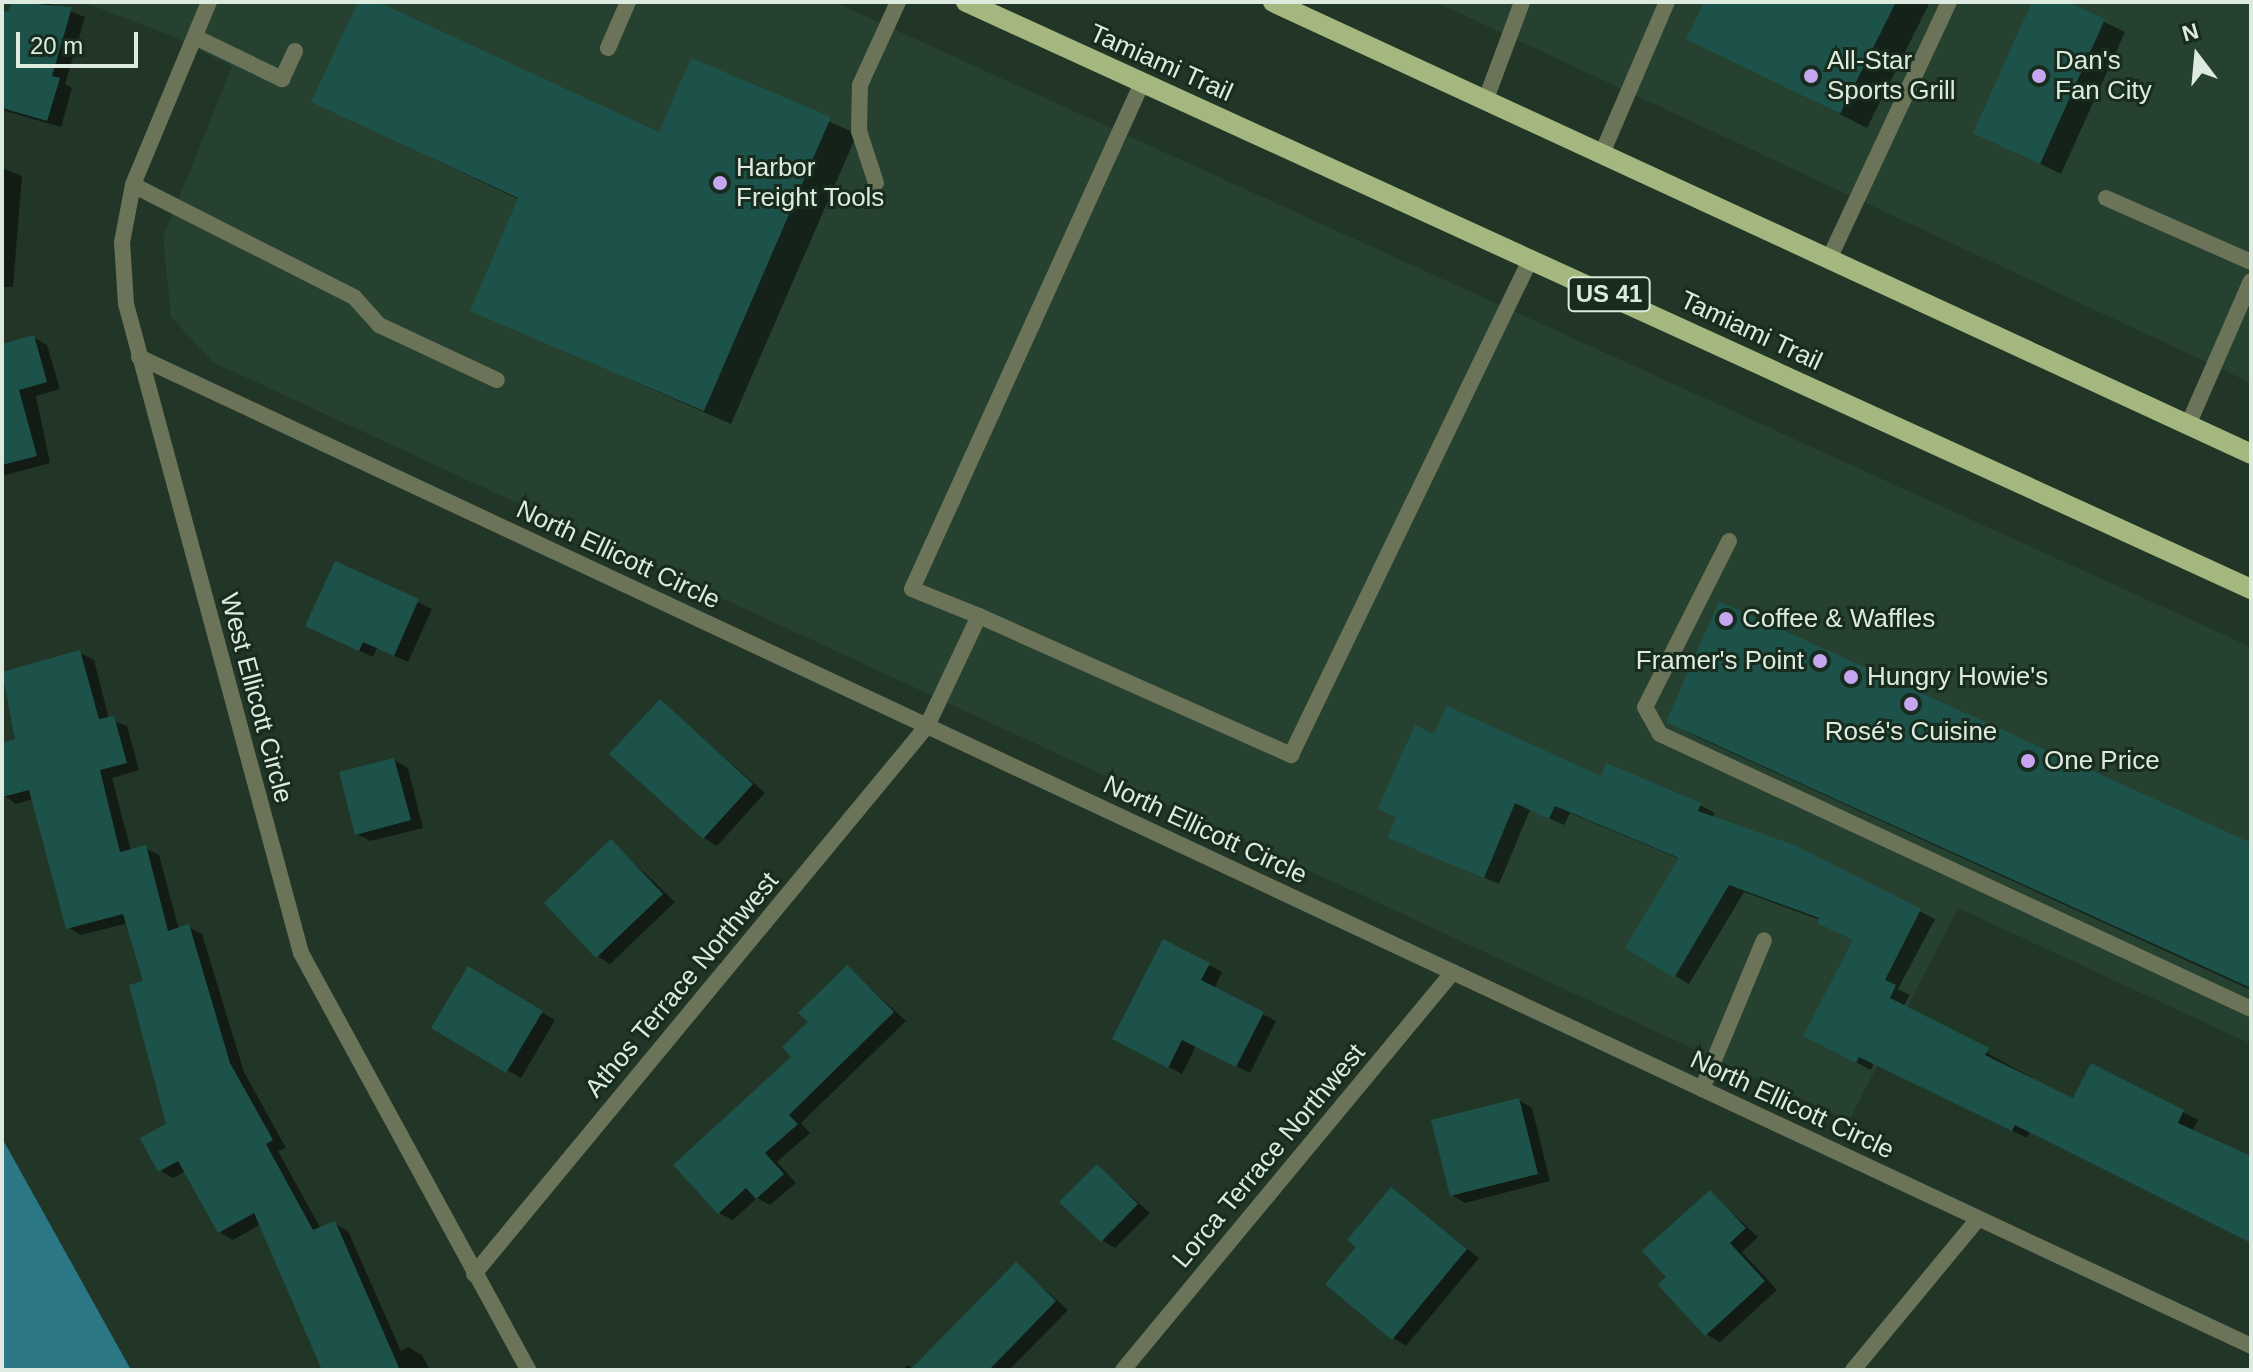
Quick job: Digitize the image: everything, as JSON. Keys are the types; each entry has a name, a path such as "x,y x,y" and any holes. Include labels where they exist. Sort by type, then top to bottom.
{"main road":[{"name":"Tamiami Trail","path":"966,2 2251,589"},
{"path":"1273,2 1603,151 2251,454"}],"street":[{"name":"West Ellicott Circle","path":"209,2 133,185 122,242 126,304 301,953 528,1370"},
{"path":"608,48 628,2"},
{"path":"876,183 859,131 860,85 898,2"},
{"path":"1486,99 1522,2"},
{"path":"1603,151 1667,2"},
{"path":"1830,257 1949,2"},
{"path":"195,37 282,79 295,51"},
{"path":"1142,83 912,589 1291,755 1531,258"},
{"path":"133,185 354,297 379,325 497,380"},
{"path":"2106,198 2251,262"},
{"path":"2188,425 2251,281"},
{"name":"North Ellicott Circle","path":"139,357 2251,1346"},
{"path":"1729,541 1645,707 1660,734 2251,1009"},
{"name":"Athos Terrace Northwest","path":"474,1274 927,726 979,616"},
{"path":"1702,1089 1764,940"},
{"name":"Lorca Terrace Northwest","path":"1123,1370 1453,972"},
{"path":"1853,1370 1978,1219"}],"shaded area":[{"path":"83,2 834,2 2251,647 2251,1044 1958,908 1849,1121 213,362 171,317 163,237 232,67 175,37"},
{"path":"1436,2 2251,2 2251,383"}],"water":[{"path":"2,1138 131,1370 2,1370"}],"building":[{"path":"12,2 72,7 52,76 60,78 47,121 2,108 2,10 8,12"},
{"path":"358,2 378,2 659,132 691,58 831,117 704,411 470,311 518,198 311,102"},
{"name":"All-Star Sports Grill","path":"1704,2 1896,2 1840,114 1686,39"},
{"name":"Dan's Fan City","path":"2032,2 2068,2 2105,19 2040,164 1973,133"},
{"path":"34,335 47,382 19,390 37,456 2,465 2,344"},
{"path":"335,561 419,599 394,656 363,642 359,651 305,626"},
{"path":"1719,601 2251,843 2251,988 1666,722"},
{"path":"80,650 99,719 114,716 127,763 100,770 120,852 146,845 168,931 189,924 230,1063 273,1140 266,1144 313,1230 335,1221 400,1370 322,1370 254,1213 218,1233 178,1161 158,1172 140,1138 166,1124 129,985 143,981 123,914 66,929 29,790 2,797 2,743 15,739 2,672"},
{"path":"660,699 753,784 703,839 609,754"},
{"path":"1447,706 1601,776 1606,763 1701,803 1698,811 1794,845 1921,909 1885,980 1896,985 1890,998 1989,1048 1985,1055 2073,1098 2091,1063 2184,1110 2178,1123 2251,1156 2251,1243 2015,1125 2012,1131 1859,1057 1856,1063 1803,1036 1853,940 1817,923 1819,918 1729,885 1674,978 1625,948 1679,858 1555,806 1549,819 1515,803 1484,878 1388,838 1396,817 1378,809 1395,769 1415,725 1434,734"},
{"path":"394,758 411,820 355,835 339,772"},
{"path":"611,839 663,894 596,958 544,903"},
{"path":"1163,939 1210,963 1201,980 1264,1012 1236,1067 1182,1040 1168,1068 1112,1039"},
{"path":"847,965 894,1012 789,1115 798,1124 765,1153 784,1174 756,1199 746,1188 718,1214 673,1165 791,1057 782,1047 808,1022 798,1013"},
{"path":"468,966 543,1011 506,1073 431,1028"},
{"path":"1519,1098 1538,1174 1450,1196 1431,1120"},
{"path":"1097,1164 1138,1204 1101,1242 1059,1202"},
{"path":"1391,1187 1467,1249 1392,1340 1325,1284 1356,1247 1347,1240"},
{"path":"1710,1190 1746,1228 1730,1243 1765,1281 1705,1336 1658,1285 1666,1277 1642,1251"},
{"path":"1016,1262 1056,1301 989,1370 910,1370"}],"place":[{"name":"All-Star Sports Grill","path":"1811,76"},
{"name":"Dan's Fan City","path":"2039,76"},
{"name":"Harbor Freight Tools","path":"720,183"},
{"name":"Coffee & Waffles","path":"1726,619"},
{"name":"Framer's Point","path":"1820,661"},
{"name":"Hungry Howie's","path":"1851,677"},
{"name":"Rosé's Cuisine","path":"1911,704"},
{"name":"One Price","path":"2028,761"}]}
